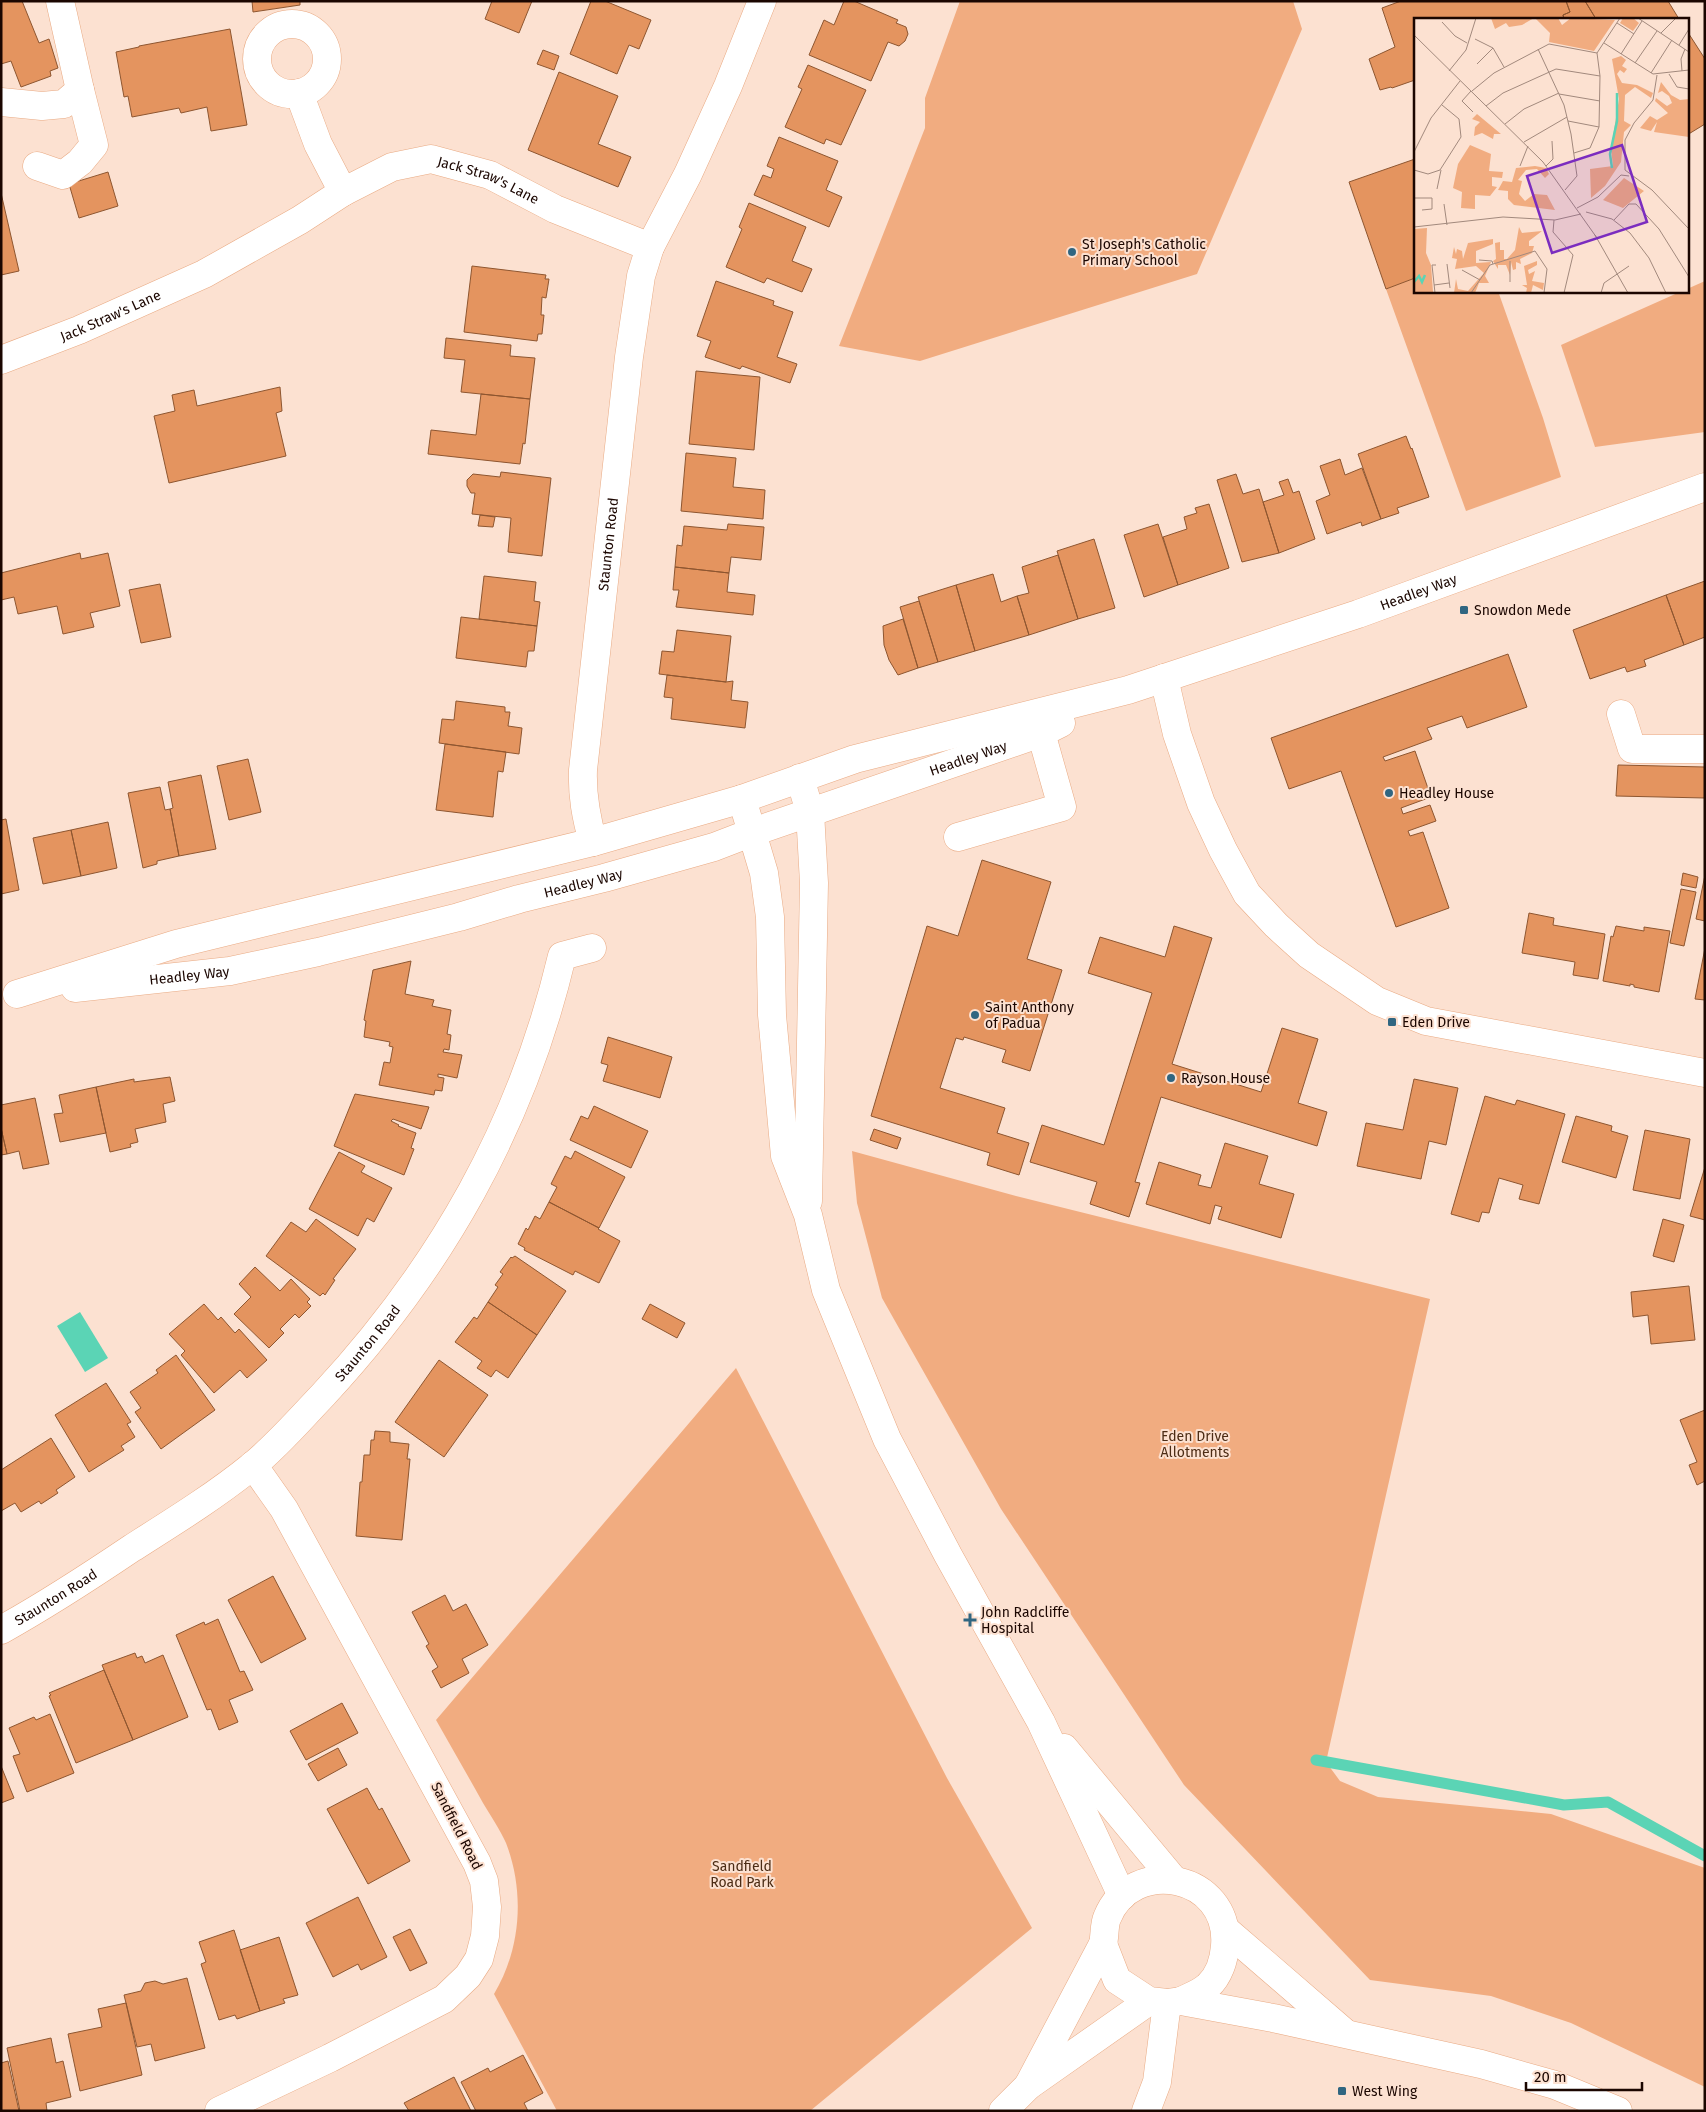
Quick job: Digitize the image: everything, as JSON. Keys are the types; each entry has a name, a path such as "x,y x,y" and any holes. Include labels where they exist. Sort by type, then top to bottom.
{"street":[{"path":"37,166 63,175 80,162 94,145 60,1"},
{"path":"650,247 688,174 728,86 762,1"},
{"path":"1,102 42,106 64,104 80,90"},
{"path":"299,93 318,144 343,192"},
{"name":"Jack Straw's Lane","path":"1,360 83,329 204,274 300,220 343,192 392,167 431,159 445,161 490,175 555,209 650,247"},
{"name":"Staunton Road","path":"593,842 582,796 584,770 633,328 641,276 650,247"},
{"name":"Headley Way","path":"9,996 230,971 459,917 714,847 1128,690 1358,614 1705,487"},
{"path":"1164,678 1183,751 1201,803 1223,850 1247,894 1276,925 1309,955 1377,1001 1426,1021 1705,1073"},
{"path":"1621,714 1632,749 1705,748"},
{"path":"958,837 1062,807 1038,724"},
{"name":"Headley Way","path":"9,996 176,944 593,842 742,799 855,759 1038,724"},
{"path":"800,778 810,812 814,883 808,1215"},
{"path":"742,799 764,872 770,917 772,1015 785,1156 808,1215 826,1290 887,1440 1041,1722 1122,1896"},
{"name":"Staunton Road","path":"1,1630 50,1603 194,1508 253,1465 324,1393 381,1328 439,1247 464,1206 509,1119 541,1035 562,956 592,948"},
{"name":"Sandfield Road","path":"219,2111 330,2058 444,1999 468,1976 479,1959 485,1936 487,1908 484,1881 477,1863 443,1798 284,1509 253,1465"},
{"path":"1041,1722 1173,1879"},
{"path":"1003,2111 1028,2086 1166,2002 1208,1987 1224,1961 1226,1931 1217,1906 1198,1888 1173,1879 1145,1882 1122,1896 1107,1918 1104,1944 1028,2086"},
{"path":"1226,1931 1347,2034"},
{"path":"1104,1944 1117,1980 1166,2002 1347,2034 1481,2064 1554,2085 1618,2111"},
{"path":"1146,2111 1157,2082 1166,2002"}],"green space":[{"path":"960,1 1293,1 1302,29 1197,274 920,361 839,346 925,128 925,98"},
{"path":"1414,278 1414,292 1498,292 1543,418 1561,477 1466,511 1386,289"},
{"path":"1705,281 1705,432 1595,447 1561,345 1680,292 1688,292 1688,289"},
{"name":"Eden Drive Allotments","path":"852,1151 1016,1196 1430,1299 1326,1762 1340,1781 1378,1797 1551,1814 1705,1868 1705,2087 1571,2023 1491,1996 1370,1980 1184,1785 1001,1509 882,1298 857,1203"},
{"name":"Sandfield Road Park","path":"736,1368 947,1778 1032,1928 810,2111 557,2111 494,1994 503,1977 515,1939 518,1900 512,1862 501,1833 436,1720"}],"water":[{"path":"80,1312 108,1358 85,1372 57,1326"}],"building":[{"path":"1,1 22,1 39,43 49,39 58,68 50,71 51,76 21,87 11,61 1,64"},
{"path":"252,1 300,1 300,5 253,12"},
{"path":"492,1 532,1 519,33 485,19"},
{"path":"591,1 605,1 651,20 639,49 629,45 617,74 570,54"},
{"path":"844,1 854,1 898,20 896,23 906,27 908,34 905,41 899,46 888,42 871,81 809,55 824,20 834,25"},
{"path":"1401,1 1566,1 1570,12 1563,15 1564,18 1414,18 1414,80 1380,90 1369,59 1395,47 1382,8"},
{"path":"1566,1 1585,1 1595,18 1564,18 1563,15 1570,12"},
{"path":"1585,1 1668,1 1678,18 1595,18"},
{"path":"230,29 247,125 211,131 207,107 181,113 179,108 132,117 128,96 124,97 116,52"},
{"path":"1688,33 1705,59 1705,124 1688,134"},
{"path":"543,50 559,56 554,70 537,64"},
{"path":"808,65 866,90 841,145 826,139 824,144 785,127 802,89 798,87"},
{"path":"559,72 618,96 598,144 631,157 618,187 528,150"},
{"path":"779,137 838,161 826,190 842,197 829,227 754,195 763,175 771,178 774,169 767,166"},
{"path":"1414,159 1414,278 1386,289 1349,182"},
{"path":"108,172 118,206 79,218 69,184"},
{"path":"1,193 19,271 1,275"},
{"path":"749,203 806,227 792,261 812,269 802,292 767,278 764,283 726,267 742,229 739,227"},
{"path":"472,266 546,275 545,279 549,279 546,298 542,297 541,315 544,315 542,334 538,334 537,341 464,332"},
{"path":"716,281 774,301 773,305 793,312 777,357 797,364 790,383 742,366 740,369 705,357 711,341 697,336"},
{"path":"446,338 511,345 510,356 535,358 530,399 461,392 465,360 444,358"},
{"path":"696,371 760,377 754,450 689,444"},
{"path":"280,387 282,411 276,413 286,456 169,483 154,416 175,411 172,395 194,390 197,406"},
{"path":"481,394 530,399 525,444 523,443 520,464 428,454 431,430 476,435"},
{"path":"1406,436 1429,497 1397,508 1399,513 1381,519 1358,454"},
{"path":"686,453 736,458 733,487 765,490 763,519 681,511"},
{"path":"1340,459 1345,475 1362,468 1381,519 1362,526 1361,522 1327,534 1316,501 1330,495 1320,466"},
{"path":"501,472 551,478 542,556 508,552 511,518 472,514 475,493 471,493 467,486 467,480 473,474 500,477"},
{"path":"1236,474 1243,494 1259,489 1279,553 1242,562 1217,480"},
{"path":"1288,479 1293,493 1299,491 1315,539 1279,553 1263,502 1284,495 1279,482"},
{"path":"1209,504 1229,568 1178,585 1163,537 1187,529 1184,517 1197,513 1195,508"},
{"path":"480,515 495,517 493,527 478,526"},
{"path":"728,524 764,527 761,560 731,557 729,573 675,567 677,545 682,546 684,526 727,530"},
{"path":"1158,524 1178,585 1144,597 1124,535"},
{"path":"1094,539 1115,608 1078,619 1057,551"},
{"path":"80,553 81,559 108,553 120,606 90,613 94,627 63,634 57,606 18,614 14,597 1,600 1,573"},
{"path":"1058,555 1078,619 1029,635 1017,596 1029,593 1022,567"},
{"path":"675,567 729,573 727,592 755,595 753,615 676,607 679,590 673,590"},
{"path":"993,574 1001,602 1017,596 1029,635 975,651 956,585"},
{"path":"484,576 536,582 534,601 540,602 537,626 479,619"},
{"path":"1705,581 1705,637 1684,645 1666,595"},
{"path":"160,584 171,637 141,643 129,590"},
{"path":"956,585 975,651 938,662 918,597"},
{"path":"1666,595 1684,645 1644,660 1646,666 1627,672 1625,667 1590,679 1573,630"},
{"path":"919,601 938,662 918,668 900,607"},
{"path":"461,617 537,626 534,651 528,651 526,667 456,658"},
{"path":"903,619 918,668 898,675 889,660 884,645 883,626"},
{"path":"677,630 731,636 726,682 659,674 662,651 674,652"},
{"name":"Headley House","path":"1508,654 1527,707 1467,728 1462,716 1427,728 1432,739 1383,757 1385,761 1415,751 1431,797 1401,808 1403,814 1430,805 1436,821 1408,831 1410,836 1423,832 1449,908 1396,927 1341,771 1289,789 1271,738"},
{"path":"667,675 726,682 733,681 731,700 748,702 745,728 671,719 673,698 664,697"},
{"path":"456,701 505,707 505,712 510,712 508,726 522,728 519,754 439,743 442,719 454,720"},
{"path":"445,744 506,752 503,772 498,771 493,817 436,810"},
{"path":"248,759 261,812 229,820 217,766"},
{"path":"1618,765 1705,767 1705,798 1616,796"},
{"path":"201,775 216,849 179,856 170,809 173,808 168,782"},
{"path":"160,787 165,810 170,809 179,856 157,861 157,864 143,868 128,793"},
{"path":"6,819 19,890 1,894 1,820"},
{"path":"108,822 117,868 81,876 71,830"},
{"path":"71,830 81,876 43,884 33,838"},
{"name":"Saint Anthony of Padua","path":"982,860 1051,882 1027,959 1062,970 1030,1071 1002,1062 1006,1050 964,1037 963,1040 956,1038 940,1088 1005,1108 997,1133 1029,1143 1019,1175 987,1165 990,1153 871,1116 927,926 958,936"},
{"path":"1683,873 1698,877 1696,888 1681,885"},
{"path":"1705,875 1705,921 1696,919"},
{"path":"1681,889 1696,892 1684,946 1670,943"},
{"path":"1529,913 1554,918 1553,925 1605,934 1598,979 1573,975 1575,962 1522,953"},
{"name":"Rayson House","path":"1174,926 1212,938 1172,1064 1261,1092 1282,1028 1318,1039 1298,1103 1327,1112 1317,1146 1161,1097 1135,1182 1140,1183 1129,1217 1090,1204 1097,1182 1030,1162 1042,1125 1104,1145 1152,993 1088,973 1100,937 1165,957"},
{"path":"1616,926 1644,931 1644,927 1670,931 1659,992 1634,987 1634,985 1630,984 1630,986 1603,981 1611,936 1613,937"},
{"path":"1705,948 1705,1000 1695,999"},
{"path":"411,961 405,994 434,1000 432,1006 451,1010 447,1034 451,1035 449,1050 444,1049 443,1052 462,1055 457,1078 438,1074 438,1077 444,1078 442,1091 435,1090 434,1095 379,1085 384,1062 390,1063 393,1047 389,1046 390,1042 364,1037 366,1021 364,1020 373,970"},
{"path":"608,1037 672,1057 660,1098 603,1081 608,1065 601,1063"},
{"path":"170,1077 175,1101 163,1104 166,1122 135,1129 138,1142 130,1144 131,1147 110,1152 96,1087 134,1079 134,1082"},
{"path":"1414,1079 1458,1088 1446,1145 1429,1141 1421,1179 1357,1166 1366,1123 1403,1130"},
{"path":"96,1087 106,1133 60,1142 54,1114 63,1113 59,1095"},
{"path":"355,1094 429,1107 421,1129 393,1119 391,1121 416,1133 411,1148 414,1149 404,1175 334,1146"},
{"path":"1485,1096 1515,1105 1517,1100 1565,1114 1539,1204 1519,1199 1523,1185 1499,1178 1489,1213 1482,1212 1479,1222 1451,1214"},
{"path":"35,1098 49,1164 23,1169 19,1151 7,1154 1,1128 1,1105"},
{"path":"594,1106 648,1131 631,1168 570,1140 581,1116 588,1119"},
{"path":"1576,1116 1612,1126 1611,1131 1628,1136 1616,1178 1562,1162"},
{"path":"1,1128 7,1154 1,1155"},
{"path":"874,1129 901,1138 897,1149 870,1140"},
{"path":"1645,1130 1690,1139 1680,1199 1633,1190"},
{"path":"1225,1143 1268,1156 1259,1184 1294,1194 1281,1238 1218,1219 1222,1207 1215,1205 1210,1224 1146,1204 1159,1162 1201,1175 1198,1185 1211,1188"},
{"path":"575,1151 625,1177 599,1228 549,1202 557,1187 551,1184 565,1156 571,1159"},
{"path":"339,1152 365,1166 361,1172 392,1188 374,1222 367,1218 358,1236 309,1209"},
{"path":"1705,1167 1705,1220 1690,1216"},
{"path":"549,1202 620,1241 599,1283 575,1271 573,1275 524,1250 525,1248 518,1244 526,1228 528,1230 535,1216 540,1219"},
{"path":"316,1219 356,1249 333,1279 335,1280 325,1295 323,1293 320,1296 266,1256 291,1222 306,1232"},
{"path":"1663,1219 1684,1225 1674,1262 1653,1256"},
{"path":"515,1256 566,1291 537,1335 488,1302 498,1287 495,1285 503,1274 500,1272 511,1257"},
{"path":"255,1267 280,1291 291,1279 310,1299 307,1302 311,1306 299,1318 295,1314 280,1329 284,1333 269,1348 234,1314 251,1297 239,1284"},
{"path":"1689,1286 1695,1340 1651,1344 1648,1315 1633,1317 1631,1292"},
{"path":"488,1302 537,1335 508,1378 496,1370 491,1377 477,1368 482,1361 455,1342 474,1317 477,1319"},
{"path":"204,1304 218,1320 221,1317 235,1333 239,1329 267,1360 247,1378 240,1370 214,1393 181,1355 185,1351 169,1334"},
{"path":"650,1304 685,1323 677,1338 642,1319"},
{"path":"176,1355 215,1410 161,1449 135,1412 141,1408 130,1392 158,1373 156,1370"},
{"path":"439,1360 488,1395 444,1457 395,1422"},
{"path":"106,1383 131,1422 127,1424 135,1437 121,1446 124,1450 89,1472 55,1415"},
{"path":"1705,1410 1705,1481 1697,1485 1689,1465 1697,1462 1680,1420"},
{"path":"375,1431 390,1432 390,1442 409,1444 407,1459 410,1459 402,1540 356,1536 364,1455 370,1455 371,1440 374,1440"},
{"path":"51,1438 75,1477 56,1490 58,1493 41,1504 39,1501 21,1512 15,1503 1,1511 1,1470"},
{"path":"273,1576 306,1639 261,1663 228,1600"},
{"path":"445,1595 453,1611 466,1604 488,1645 462,1659 469,1673 441,1688 432,1671 438,1667 426,1646 429,1644 412,1612"},
{"path":"218,1619 240,1672 244,1671 253,1690 229,1700 238,1722 219,1730 211,1709 207,1710 176,1635 204,1622 205,1625"},
{"path":"135,1653 137,1658 142,1656 145,1663 163,1655 188,1717 133,1740 102,1665"},
{"path":"104,1670 133,1740 76,1763 49,1693"},
{"path":"342,1703 358,1733 306,1760 290,1731"},
{"path":"50,1714 74,1773 27,1792 13,1756 20,1754 9,1728 34,1717 36,1720"},
{"path":"338,1748 347,1765 318,1781 308,1764"},
{"path":"1,1766 14,1798 1,1803"},
{"path":"367,1788 379,1810 382,1808 410,1861 368,1884 327,1809"},
{"path":"358,1897 387,1957 361,1970 358,1964 333,1977 306,1923"},
{"path":"410,1929 427,1963 410,1971 393,1937"},
{"path":"234,1930 260,2011 237,2019 235,2015 219,2020 201,1964 206,1962 199,1942"},
{"path":"279,1937 298,1995 283,1999 285,2003 260,2011 240,1950"},
{"path":"187,1978 205,2048 155,2061 151,2044 137,2047 124,1995 141,1991 145,1983 155,1981 163,1984"},
{"path":"126,2003 142,2075 80,2091 68,2034 102,2027 98,2009"},
{"path":"51,2038 56,2063 63,2061 71,2097 46,2103 47,2111 20,2111 7,2048"},
{"path":"523,2055 543,2093 524,2103 528,2111 476,2111 461,2082 488,2068 490,2072"},
{"path":"8,2061 19,2111 1,2111 1,2063"},
{"path":"454,2077 471,2111 409,2111 404,2103"}],"waterway":[{"path":"1316,1760 1564,1805 1608,1802 1705,1856"}],"place":[{"name":"St Joseph's Catholic Primary School","path":"1072,252"},
{"name":"Snowdon Mede","path":"1464,610"},
{"name":"Headley House","path":"1389,793"},
{"name":"Saint Anthony of Padua","path":"975,1015"},
{"name":"Eden Drive","path":"1392,1022"},
{"name":"Rayson House","path":"1171,1078"},
{"name":"John Radcliffe Hospital","path":"970,1620"},
{"name":"West Wing","path":"1342,2091"}]}
